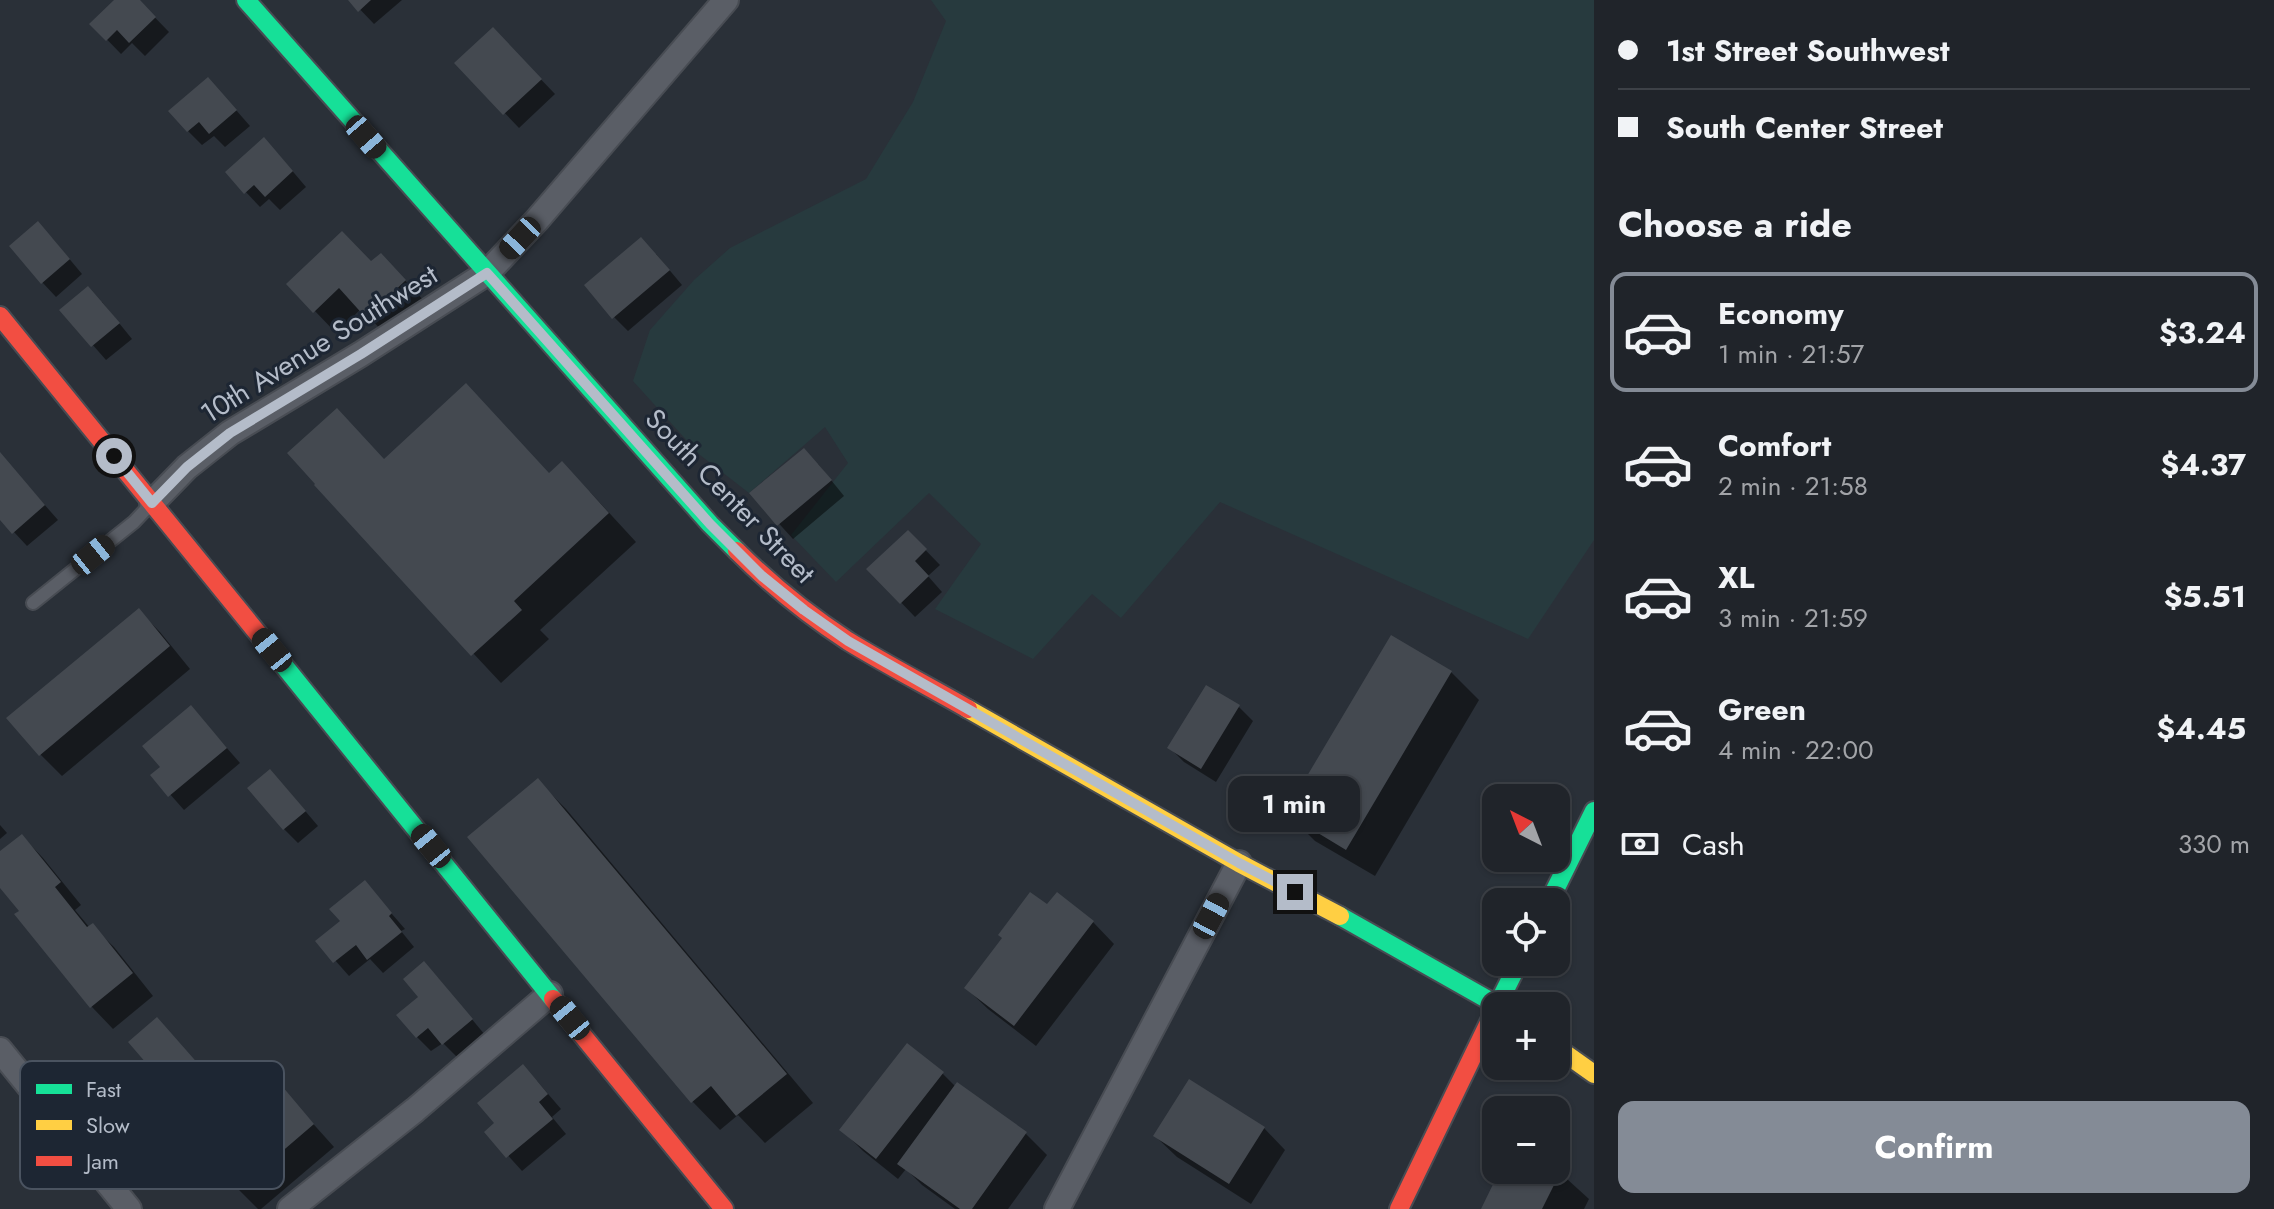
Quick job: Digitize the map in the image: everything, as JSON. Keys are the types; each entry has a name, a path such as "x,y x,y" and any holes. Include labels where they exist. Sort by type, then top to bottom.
{"street":[{"name":"South Center Street","path":"246,0 710,524 762,576 804,610 848,641 1482,997"},
{"name":"10th Avenue Southwest","path":"152,503 187,467 230,433 487,273 537,220 726,0"},
{"path":"0,316 724,1209"},
{"path":"1556,888 1594,811"},
{"path":"1057,1209 1239,863"},
{"path":"290,1209 415,1110 550,994"},
{"path":"1399,1209 1482,1037"},
{"path":"0,1050 20,1075"},
{"path":"1570,1057 1594,1074"},
{"path":"113,1189 129,1209"}],"lane":[{"path":"33,603 134,522 152,503"}],"green space":[{"path":"931,0 1594,0 1594,540 1528,639 1220,502 1121,618 1092,594 1033,659 935,609 981,544 929,493 836,582 791,535 848,463 825,427 749,493 700,455 633,381 650,330 694,280 730,248 866,179 913,102 946,21"}],"building":[{"path":"114,0 140,0 156,17 129,43 117,30 106,41 89,24"},
{"path":"348,0 371,0 358,12"},
{"path":"493,27 542,79 503,115 454,63"},
{"path":"208,77 237,110 209,134 199,122 187,132 168,111"},
{"path":"264,137 293,171 265,197 254,185 244,194 225,172"},
{"path":"38,221 70,259 41,284 9,246"},
{"path":"342,231 371,261 381,253 406,280 366,318 339,288 313,313 286,284"},
{"path":"641,237 670,270 612,319 584,285"},
{"path":"88,286 120,323 91,347 59,310"},
{"path":"466,383 549,473 562,461 609,513 514,601 522,610 471,656 287,453 337,408 384,459"},
{"path":"804,448 832,480 777,526 749,493"},
{"path":"0,452 45,505 12,534 0,520"},
{"path":"908,530 927,549 915,561 929,576 900,604 866,569"},
{"path":"139,608 170,646 39,756 6,718"},
{"path":"1391,635 1452,671 1346,850 1285,813"},
{"path":"1206,685 1240,705 1201,769 1167,748"},
{"path":"191,705 227,748 168,797 150,775 160,767 142,746"},
{"path":"270,769 306,811 283,830 247,788"},
{"path":"538,778 787,1074 736,1116 711,1086 691,1103 467,837"},
{"path":"22,834 61,882 55,887 87,927 93,923 133,973 90,1008 14,914 19,911 0,888 0,851"},
{"path":"365,880 392,913 389,916 402,932 367,960 356,945 333,963 315,941 340,921 329,909"},
{"path":"1030,892 1047,904 1057,892 1094,921 1014,1026 964,988 1002,938 998,935"},
{"path":"424,961 473,1019 442,1045 428,1028 416,1038 396,1015 418,997 403,979"},
{"path":"157,1017 196,1061 144,1061 128,1042"},
{"path":"907,1043 944,1072 876,1159 839,1130"},
{"path":"523,1064 548,1094 539,1102 553,1119 506,1158 484,1132 494,1123 477,1103"},
{"path":"1189,1079 1265,1127 1229,1184 1153,1136"},
{"path":"957,1082 1027,1132 972,1209 960,1209 897,1164"},
{"path":"284,1088 314,1124 284,1150"},
{"path":"1493,1184 1554,1184 1542,1209 1481,1209"}],"traffic: fast":[{"path":"246,0 737,551"},
{"path":"277,657 553,999"},
{"path":"1556,888 1594,811"},
{"path":"1340,916 1482,996"},
{"path":"1504,992 1512,976"}],"traffic: slow":[{"path":"968,709 1239,863 1340,916"},
{"path":"1570,1057 1594,1074"}],"traffic: jam":[{"path":"0,316 277,657"},
{"path":"737,551 790,599 833,631 968,709"},
{"path":"553,999 724,1209"},
{"path":"1399,1209 1482,1037"}],"route":[{"path":"114,456 152,503 187,467 230,433 487,273 710,524 762,576 804,610 848,641 1295,892"}]}
